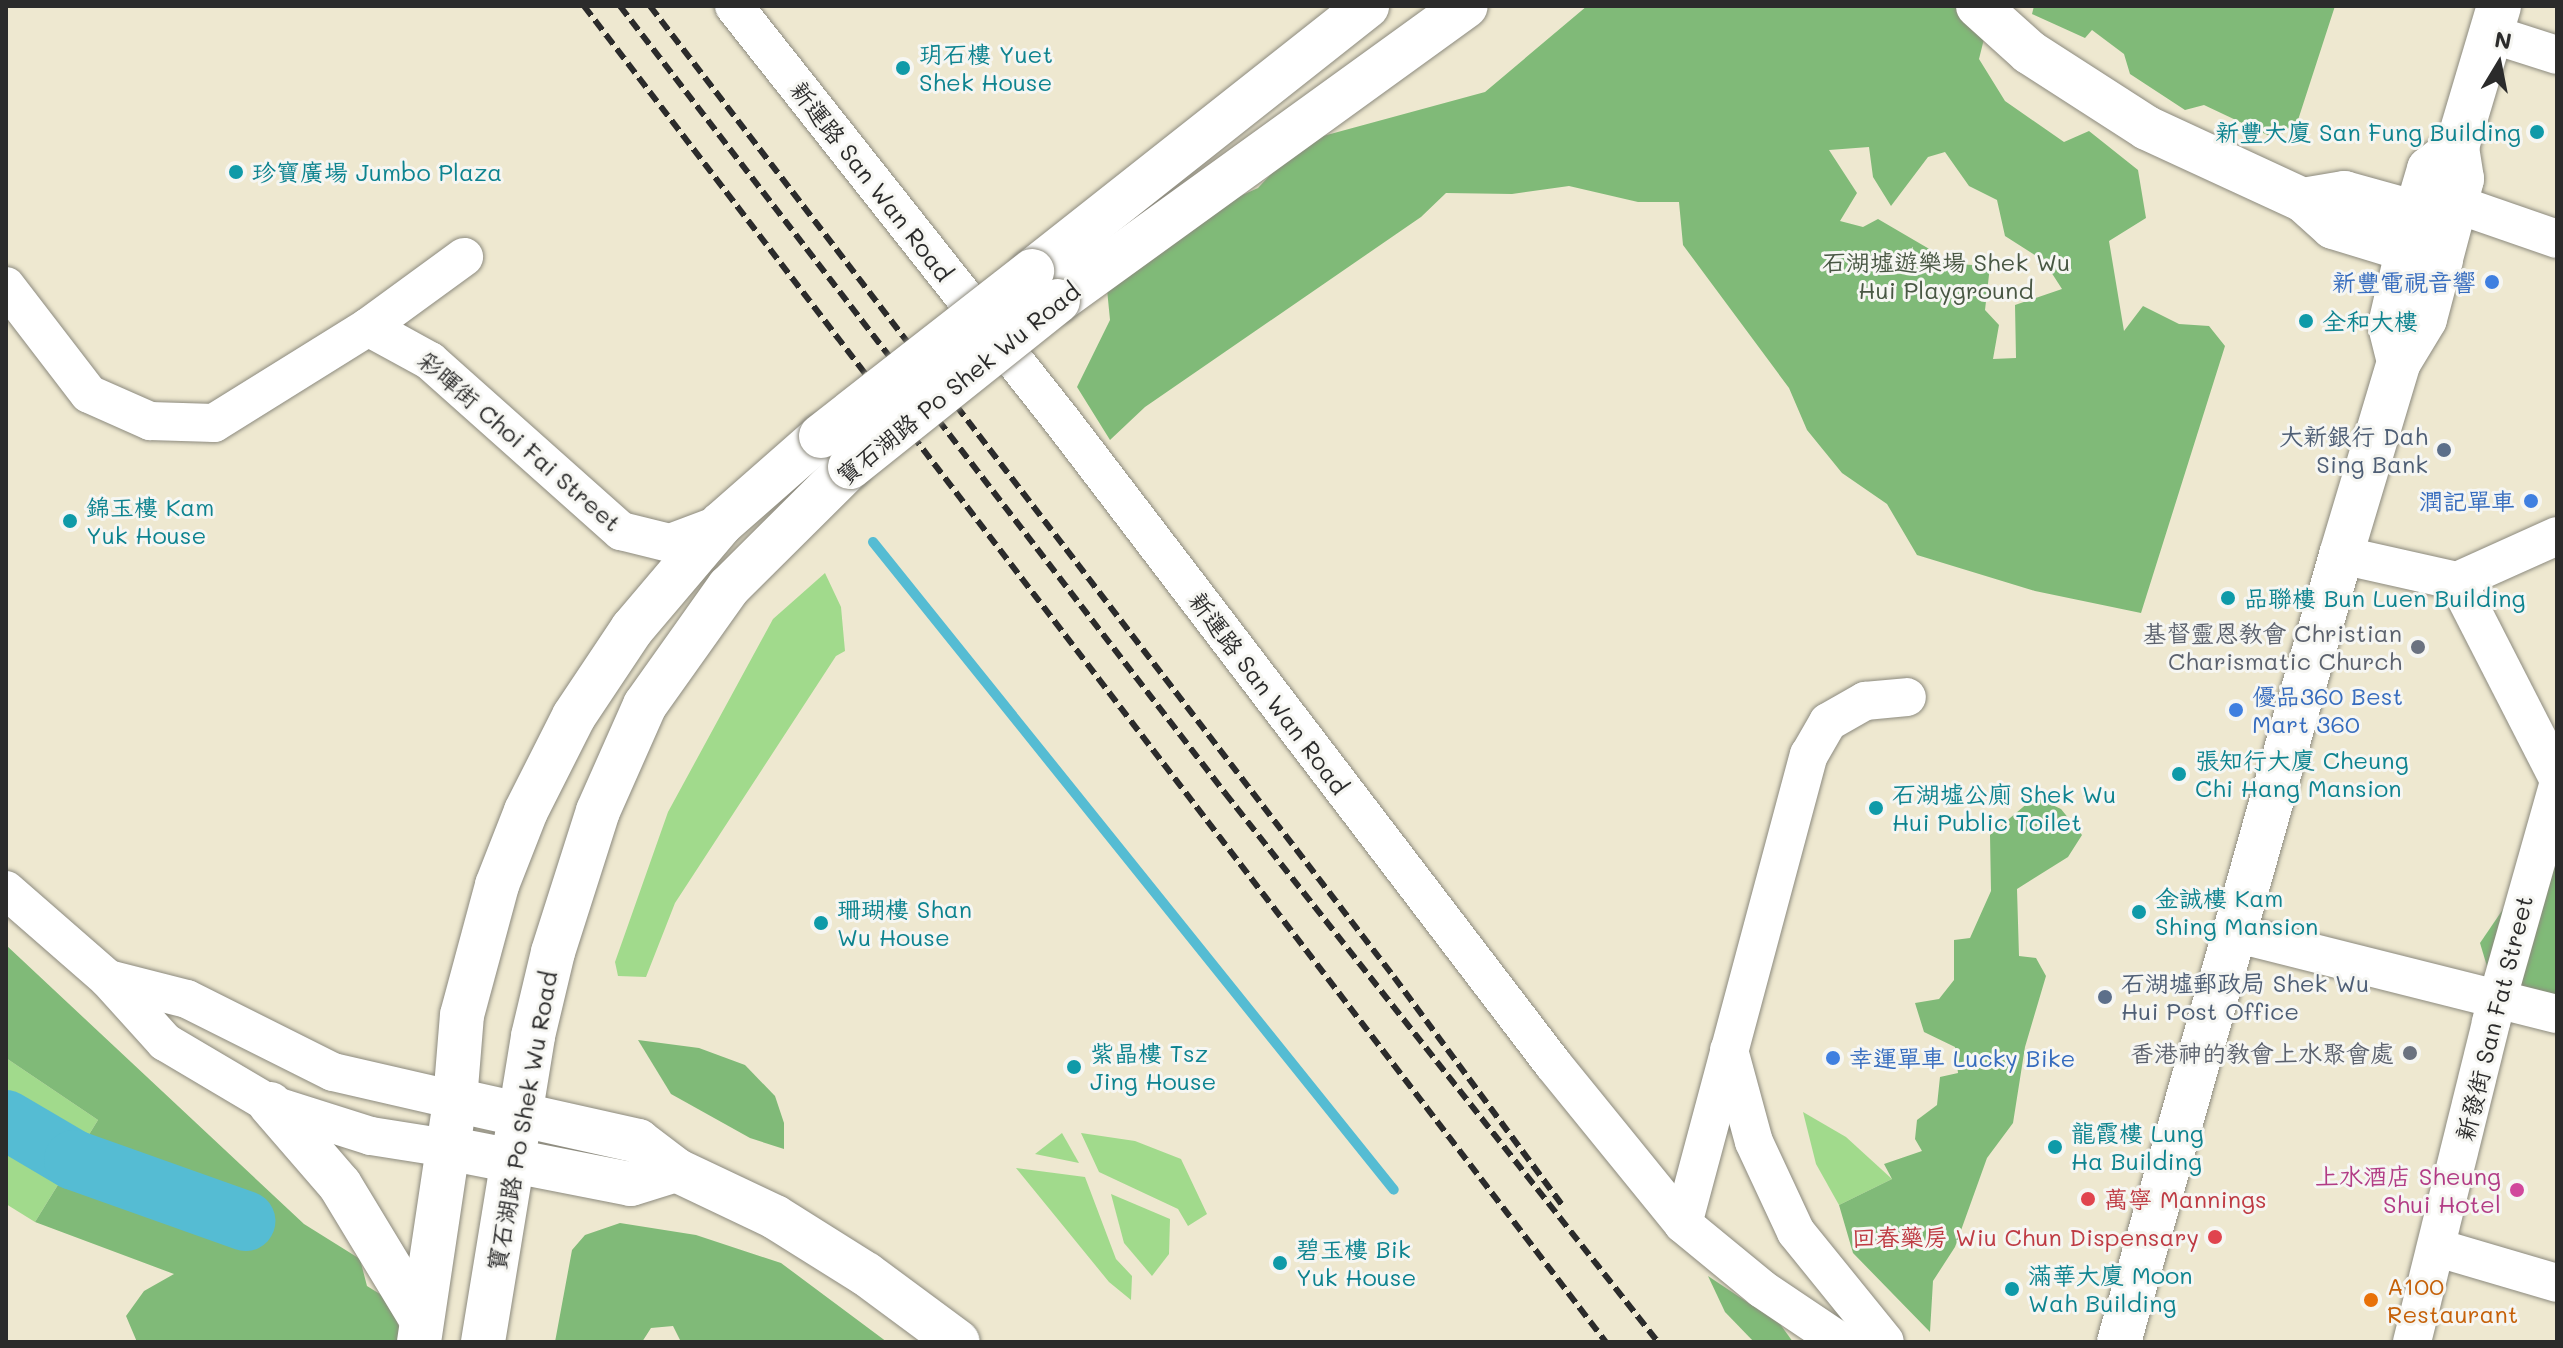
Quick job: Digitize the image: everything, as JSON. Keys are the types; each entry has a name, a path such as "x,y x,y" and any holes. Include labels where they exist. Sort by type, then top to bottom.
{"main road":[{"name":"寶石湖路 Po Shek Wu Road","path":"420,1330 455,1100 462,1015 497,885 526,811 600,674 721,524 836,452 1045,286 1367,6"},
{"name":"寶石湖路 Po Shek Wu Road","path":"1045,286 1466,6"},
{"path":"1978,6 2029,52 2079,88 2147,128 2303,200 2333,227 2434,230"},
{"path":"2119,1342 2341,555 2399,362 2390,325 2434,230 2429,169 2457,147 2495,20"},
{"name":"寶石湖路 Po Shek Wu Road","path":"483,1342 518,1114 553,952 598,811 645,705 729,587 836,452"},
{"path":"455,1100 638,1141 676,1170 775,1217 866,1274 958,1342"},
{"path":"270,1104 340,1185 420,1330"},
{"path":"447,1148 511,1158 631,1184 676,1170"}],"street":[{"name":"新運路 San Wan Road","path":"734,6 1683,1224 1762,1289 1841,1342"},
{"path":"2495,20 2557,55"},
{"path":"2434,230 2557,239"},
{"path":"6,286 89,394 150,421 214,423 368,327 464,257"},
{"name":"彩暉街 Choi Fai Street","path":"368,327 430,361 621,531 670,543 721,524"},
{"path":"2341,555 2457,581 2557,536"},
{"path":"2457,581 2557,776"},
{"path":"1683,1224 1809,755 1828,722 1865,701 1907,697"},
{"name":"新發街 San Fat Street","path":"2412,1342 2438,1248 2498,997 2557,788"},
{"path":"6,890 108,979 165,1042 270,1104 371,1136 447,1148"},
{"path":"2234,933 2557,1014"},
{"path":"108,979 187,999 333,1072 455,1100"},
{"path":"1729,1047 1754,1142 1796,1232 1885,1342"},
{"path":"2438,1248 2557,1283"}],"green space":[{"name":"石湖墟遊樂場 Shek Wu Hui Playground","path":"1587,6 1966,6 1987,27 1979,59 2005,101 2064,142 2089,131 2138,170 2146,218 2109,241 2124,331 2143,306 2179,324 2209,326 2225,346 2141,613 2035,591 1917,555 1887,504 1842,473 1807,430 1789,388 1683,245 1679,202 1638,202 1569,186 1512,194 1446,193 1421,217 1145,407 1110,440 1077,387 1110,320 1106,279 1200,214 1258,188 1301,142 1485,92","holes":["1869,147 1873,177 1891,206 1928,157 1945,152 1969,186 1997,200 2005,236 2044,261 2062,289 2015,305 2016,358 1993,359 1999,325 1985,310 1990,266 1955,264 1878,219 1863,227 1840,221 1857,193 1829,150"]},
{"path":"2034,6 2335,6 2298,120 2276,139 2204,105 2185,110 2130,74 2124,54 2092,30 2085,38 2032,14"},
{"path":"825,573 841,607 845,651 836,656 675,903 646,977 618,976 615,962 668,812 773,619"},
{"path":"2035,797 2061,809 2082,835 2068,857 2017,889 2019,956 2036,958 2046,976 2025,1047 2013,1123 1987,1158 1955,1247 1933,1281 1930,1332 1853,1253 1839,1205 1892,1179 1884,1164 1922,1151 1915,1139 1917,1120 1937,1105 1940,1077 1958,1073 1955,1047 1924,1032 1915,1003 1939,999 1954,980 1954,940 1970,938 1991,891 1990,835"},
{"path":"2557,830 2557,1000 2489,973 2480,943"},
{"path":"6,945 304,1224 360,1259 367,1286 388,1299 405,1342 137,1342 126,1316 144,1291 174,1274 35,1222 98,1120 6,1058"},
{"path":"638,1040 699,1048 745,1065 775,1096 784,1123 784,1149 750,1138 671,1094"},
{"path":"6,1058 98,1120 35,1222 6,1204"},
{"path":"1803,1112 1846,1137 1892,1179 1839,1205 1816,1164"},
{"path":"1062,1133 1079,1163 1035,1154"},
{"path":"1081,1133 1135,1141 1181,1159 1207,1214 1188,1226 1178,1209 1099,1172"},
{"path":"1016,1168 1085,1177 1116,1259 1132,1276 1131,1300 1109,1282"},
{"path":"1111,1194 1170,1219 1169,1254 1152,1276 1124,1243"},
{"path":"620,1223 696,1235 781,1263 887,1342 681,1342 673,1326 651,1328 642,1342 555,1342 572,1250 585,1235"},
{"path":"1708,1276 1780,1324 1793,1342 1754,1342 1725,1312"}],"waterway":[{"path":"873,542 1394,1190"},
{"path":"6,1120 74,1160 245,1221"}],"railway":[{"path":"584,6 1606,1342"},
{"path":"620,6 1225,793 1658,1342"},
{"path":"650,6 1394,977 1563,1206"}],"place":[{"name":"玥石樓 Yuet Shek House","path":"903,68"},
{"name":"新豐大廈 San Fung Building","path":"2537,132"},
{"name":"珍寶廣場 Jumbo Plaza","path":"236,172"},
{"name":"新豐電視音響","path":"2492,282"},
{"name":"全和大樓","path":"2306,321"},
{"name":"大新銀行 Dah Sing Bank","path":"2444,450"},
{"name":"潤記單車","path":"2531,501"},
{"name":"錦玉樓 Kam Yuk House","path":"70,521"},
{"name":"品聯樓 Bun Luen Building","path":"2228,598"},
{"name":"基督靈恩教會 Christian Charismatic Church","path":"2418,647"},
{"name":"優品360 Best Mart 360","path":"2236,710"},
{"name":"張知行大廈 Cheung Chi Hang Mansion","path":"2179,774"},
{"name":"石湖墟公廁 Shek Wu Hui Public Toilet","path":"1876,808"},
{"name":"金誠樓 Kam Shing Mansion","path":"2139,912"},
{"name":"珊瑚樓 Shan Wu House","path":"821,923"},
{"name":"石湖墟郵政局 Shek Wu Hui Post Office","path":"2105,997"},
{"name":"香港神的教會上水聚會處","path":"2410,1053"},
{"name":"幸運單車 Lucky Bike","path":"1833,1058"},
{"name":"紫晶樓 Tsz Jing House","path":"1074,1067"},
{"name":"龍霞樓 Lung Ha Building","path":"2055,1147"},
{"name":"上水酒店 Sheung Shui Hotel","path":"2517,1190"},
{"name":"萬寧 Mannings","path":"2088,1199"},
{"name":"回春藥房 Wiu Chun Dispensary","path":"2215,1237"},
{"name":"碧玉樓 Bik Yuk House","path":"1280,1263"},
{"name":"滿華大廈 Moon Wah Building","path":"2012,1289"},
{"name":"A100 Restaurant","path":"2371,1300"}]}
